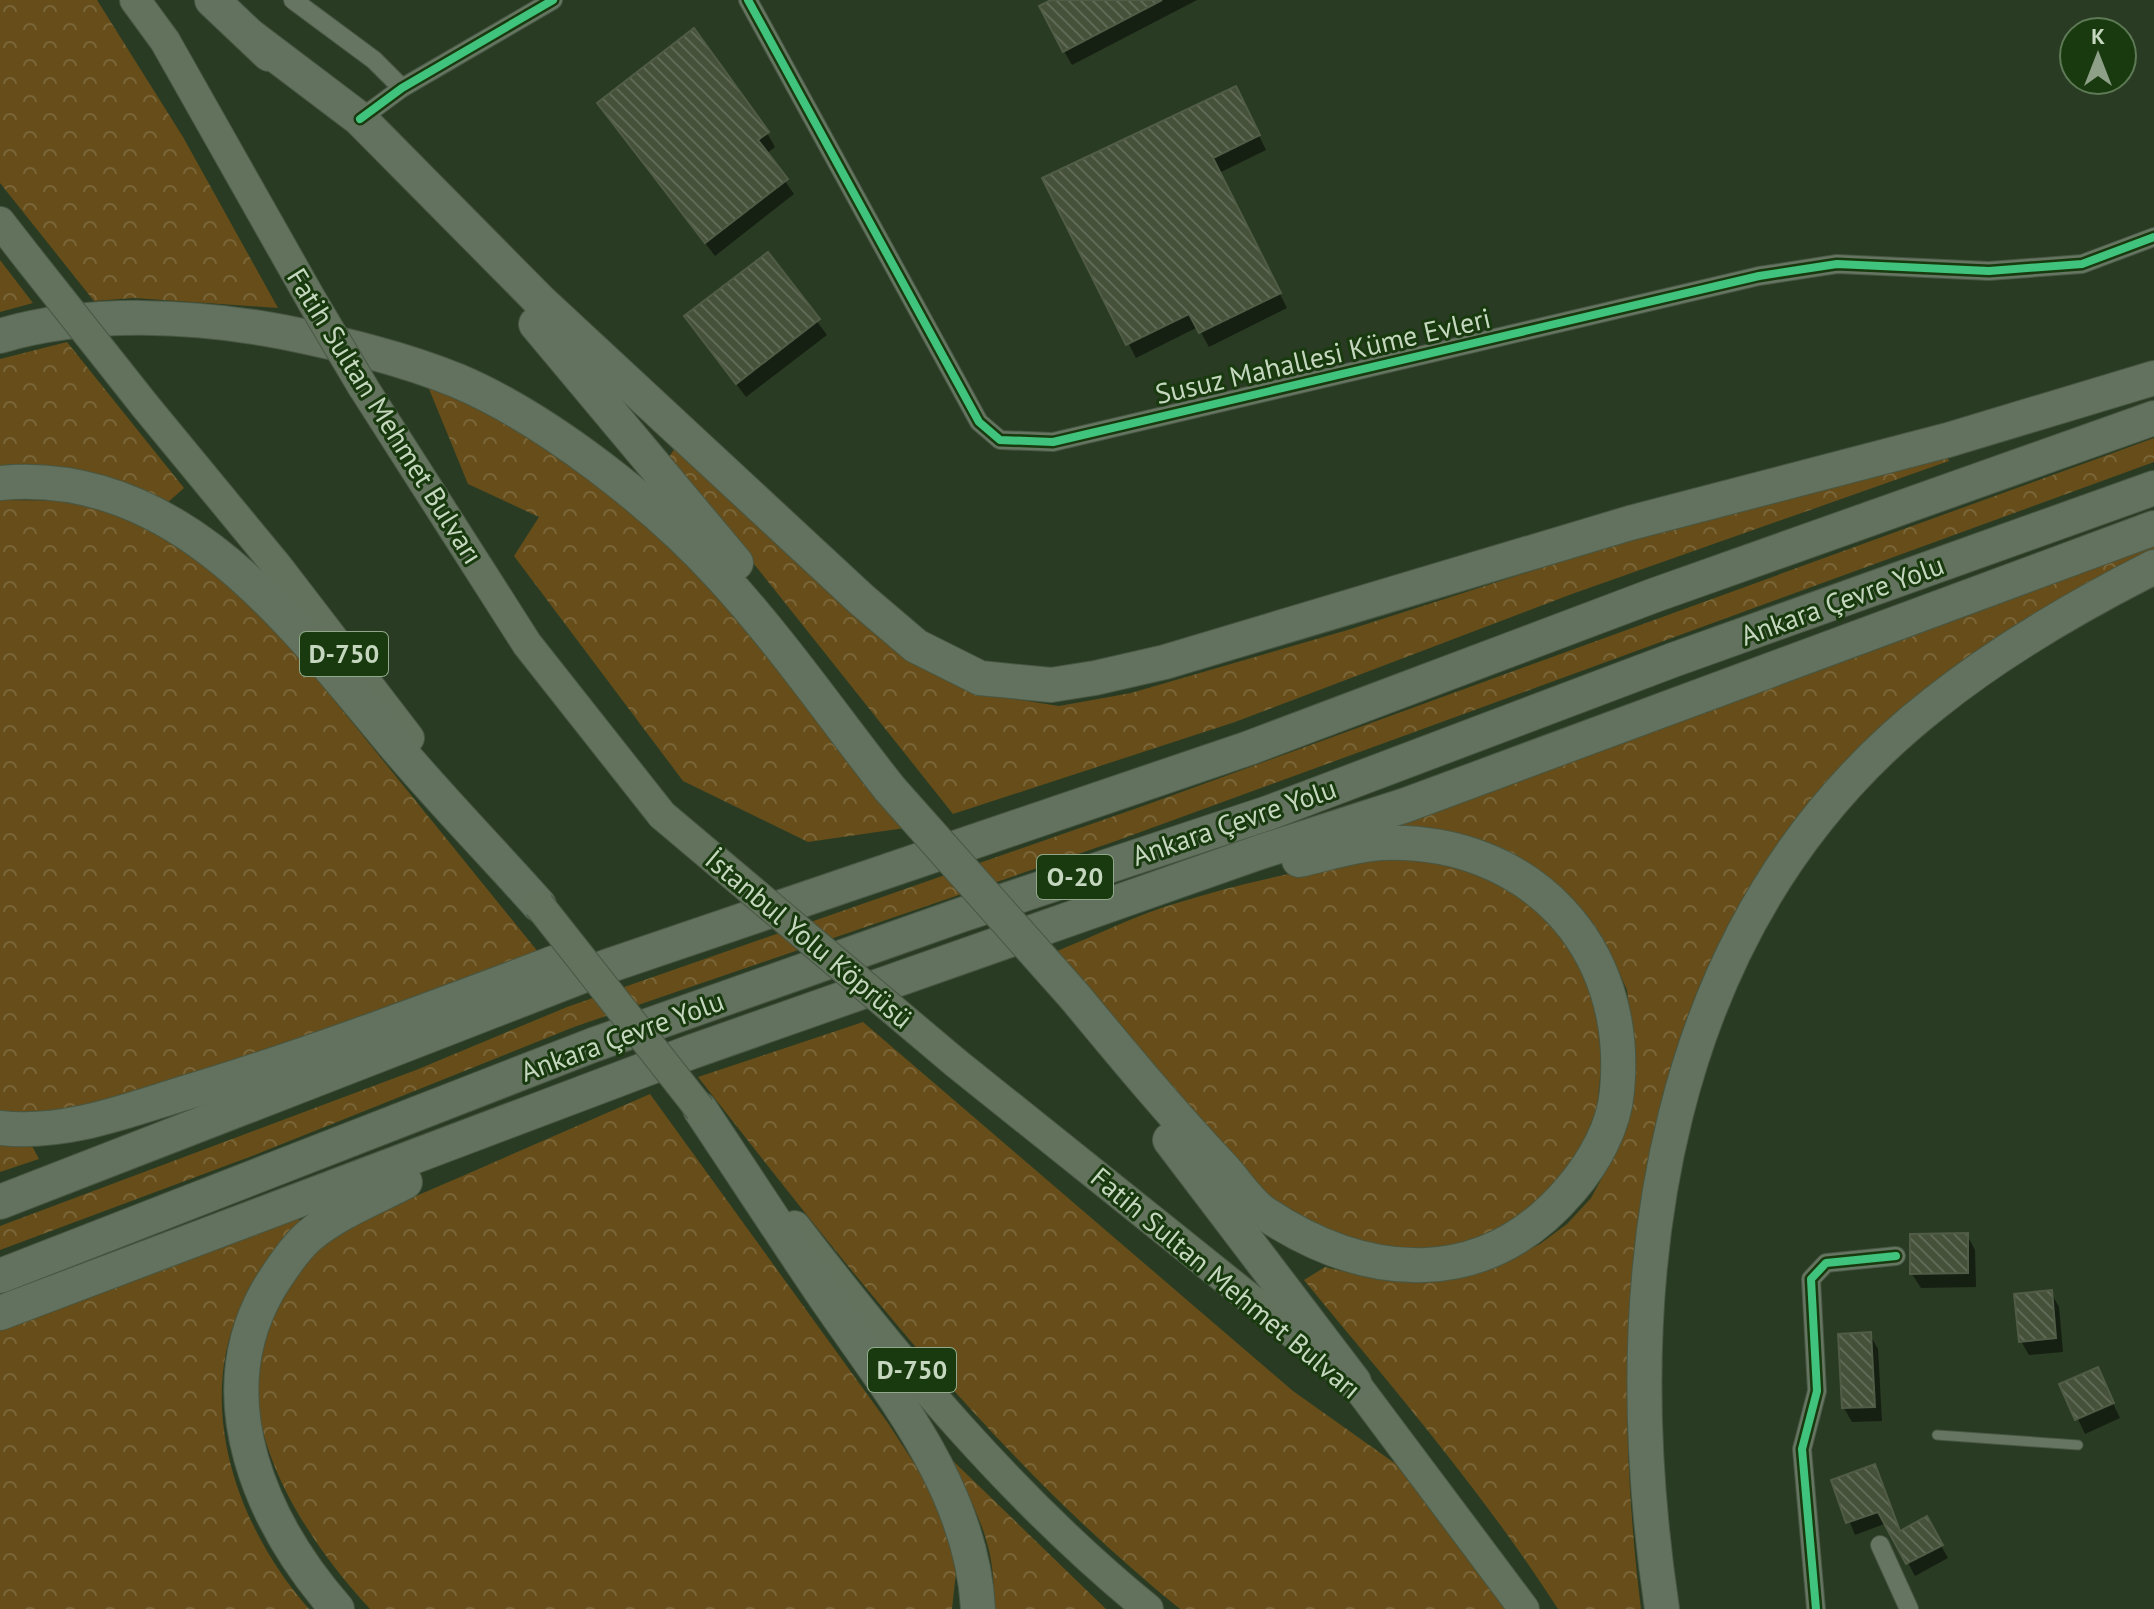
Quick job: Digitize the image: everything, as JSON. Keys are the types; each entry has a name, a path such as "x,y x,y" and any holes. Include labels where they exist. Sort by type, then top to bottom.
{"highway":[{"name":"Fatih Sultan Mehmet Bulvarı","path":"135,0 165,41 363,387 527,644 662,815"},
{"path":"212,0 545,333 734,561 896,784 1069,1001 1354,1382"},
{"path":"253,38 360,119 540,301 862,600 916,646 980,678 1051,685 1165,662 1630,523 1948,440 2154,378"},
{"name":"D-750","path":"0,222 277,566 539,905 861,1311 1008,1481 1148,1609"},
{"path":"0,336 99,320 188,320 248,325 386,357 458,382 494,400 594,464 672,527 721,576 896,784"},
{"name":"O-20","path":"0,1202 608,966 1249,748 1655,595 2154,418"},
{"path":"0,483 63,483 104,492 174,522 206,543 323,657 394,744 539,905"},
{"name":"Ankara Çevre Yolu","path":"0,1276 593,1045 961,915 1268,813 1673,660 2154,488"},
{"path":"0,1313 691,1052 1406,805 2154,528"},
{"path":"1662,1609 1646,1422 1650,1262 1676,1104 1691,1051 1713,998 1771,886 1808,833 1881,751 1934,703 1995,661 2154,567"},
{"name":"İstanbul Yolu Köprüsü","path":"662,815 956,1063"},
{"path":"900,979 1054,936 1168,895 1263,869 1381,843 1428,845 1464,851 1529,881 1558,906 1583,938 1608,993 1615,1021 1617,1093 1607,1130 1589,1167 1536,1224 1473,1259 1435,1265 1387,1264 1330,1250 1260,1210 1069,1001"},
{"path":"0,1128 53,1128 92,1121 345,1041 589,950 795,902"},
{"path":"337,1609 293,1554 280,1530 264,1497 243,1428 242,1378 248,1340 257,1310 277,1275 309,1237 366,1201 440,1165 598,1098 691,1052"},
{"name":"Fatih Sultan Mehmet Bulvarı","path":"956,1063 1354,1382 1524,1609"},
{"path":"700,1109 930,1453 968,1541 976,1575 978,1609"}],"street":[{"path":"293,0 374,60 402,88"},
{"path":"360,119 402,88 553,0"},
{"name":"Susuz Mahallesi Küme Evleri","path":"748,0 979,422 1000,440 1053,442 1759,276 1837,264 1989,271 2082,264 2154,237"},
{"path":"1816,1609 1802,1449 1817,1391 1811,1279 1826,1263 1896,1256"},
{"path":"1880,1545 1909,1609"}],"lane":[{"path":"1937,1435 2078,1445"}],"green space":[{"path":"0,0 97,0 183,137 278,308 134,298 94,301 0,183"},
{"path":"0,260 33,303 0,312"},
{"path":"67,342 184,488 167,503 105,482 12,464 0,466 0,359"},
{"path":"427,384 546,445 610,490 653,526 731,607 767,650 905,828 808,842 683,781 514,556 539,517 468,484"},
{"path":"2154,438 2154,462 1116,841 574,1027 252,1156 0,1250 0,1226 416,1070 567,1007 1143,806"},
{"path":"677,445 975,693 1059,706 1131,693 1351,629 1631,539 1945,452 1949,461 1572,594 1235,722 953,814 669,457"},
{"path":"0,500 98,501 214,563 296,653 543,958 101,1106 0,1118"},
{"path":"2154,540 2154,557 1922,693 1826,782 1752,882 1697,992 1659,1109 1637,1231 1628,1356 1630,1483 1641,1609 1558,1609 1468,1482 1304,1280 1325,1267 1372,1278 1418,1281 1512,1258 1540,1244 1567,1224 1591,1198 1610,1163 1634,1052 1627,990 1601,938 1544,875 1517,856 1485,843 1381,829"},
{"path":"1430,854 1525,894 1575,956 1591,993 1599,1029 1601,1068 1597,1108 1583,1143 1562,1176 1534,1206 1505,1229 1444,1251 1349,1243 1262,1192 1118,1030 1057,951 1162,908 1239,885 1334,866"},
{"path":"863,1022 1293,1391 1410,1474 1511,1609 1180,1609 1111,1550 1046,1488 924,1356 809,1218 698,1077"},
{"path":"650,1094 888,1423 943,1508 958,1554 952,1609 370,1609 346,1582 301,1518 267,1446 258,1408 256,1370 266,1322 313,1252 329,1235 359,1217 414,1197"},
{"path":"0,1143 31,1144 39,1159 0,1172"},
{"path":"298,1217 303,1225 258,1278 238,1313 226,1352 222,1391 224,1431 232,1470 246,1508 263,1544 309,1609 0,1609 0,1324"},
{"path":"951,1459 1106,1609 993,1609 994,1587 988,1548 977,1513"}],"building":[{"path":"1051,0 1162,0 1063,52 1039,6"},
{"path":"694,28 769,132 758,140 788,179 705,243 597,103"},
{"path":"1236,86 1260,135 1213,158 1281,293 1199,333 1189,314 1126,345 1042,178"},
{"path":"768,252 820,319 736,384 684,316"},
{"path":"1968,1233 1968,1273 1910,1274 1910,1234"},
{"path":"2052,1290 2056,1338 2019,1342 2014,1294"},
{"path":"1871,1332 1875,1407 1842,1408 1838,1334"},
{"path":"2098,1367 2114,1403 2075,1420 2059,1384"},
{"path":"1875,1464 1900,1531 1927,1516 1943,1545 1906,1564 1878,1512 1846,1523 1831,1480"}],"cycle path":[{"path":"360,119 402,88 553,0"},
{"path":"748,0 979,422 1000,440 1053,442 1759,276 1837,264 1989,271 2082,264 2154,237"},
{"path":"1816,1609 1802,1449 1817,1391 1811,1279 1826,1263 1896,1256"}]}
